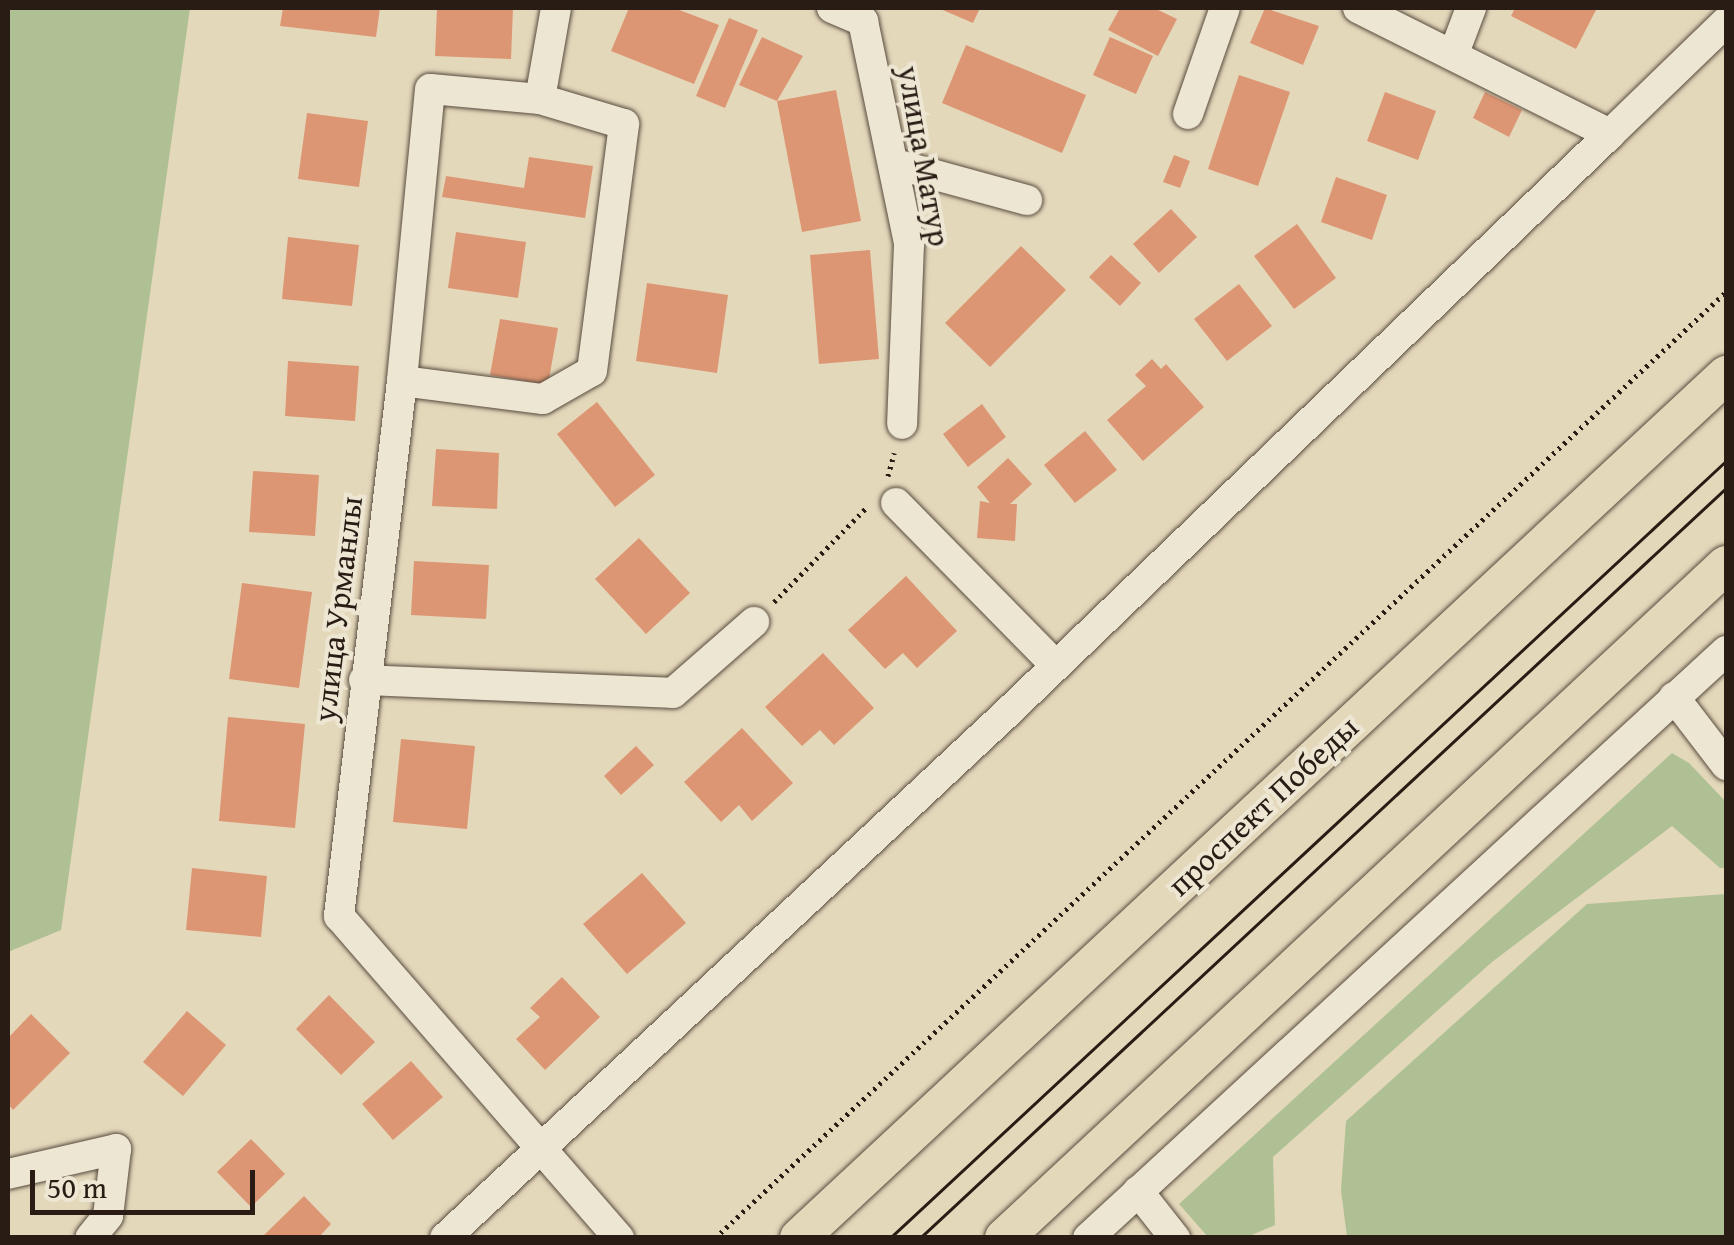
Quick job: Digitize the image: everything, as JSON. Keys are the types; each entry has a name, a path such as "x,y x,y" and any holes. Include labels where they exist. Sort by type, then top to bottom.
{"main road":[{"name":"проспект Победы","path":"799,1238 1726,375"},
{"path":"1004,1238 1726,565"}],"street":[{"path":"402,381 543,399 592,371 624,124 540,99 556,8"},
{"name":"улица Матур","path":"832,8 866,14 895,164 908,244 902,424"},
{"path":"1188,114 1224,8"},
{"path":"1358,8 1610,134"},
{"path":"1454,53 1471,8"},
{"path":"445,1238 1056,666 1726,22"},
{"name":"улица Урманлы","path":"540,99 430,89 402,381 339,916 619,1238"},
{"path":"895,164 1027,200"},
{"path":"883,497 1056,666"},
{"path":"364,680 673,693 754,622"},
{"path":"1088,1238 1726,651"},
{"path":"1674,697 1726,764"},
{"path":"8,1174 116,1148 108,1216 90,1238"},
{"path":"1138,1191 1176,1238"}],"path":[{"path":"715,1238 1726,292"},
{"path":"754,622 883,497 902,424"}],"green space":[{"path":"8,8 190,8 61,930 8,952"},
{"path":"1672,753 1689,763 1726,802 1726,868 1720,868 1672,826 1492,962 1273,1157 1275,1225 1247,1237 1208,1237 1179,1204"},
{"path":"1726,894 1726,1237 1347,1237 1341,1190 1346,1121 1587,904"}],"building":[{"path":"283,8 380,8 376,37 280,26"},
{"path":"437,8 513,8 511,59 435,56"},
{"path":"629,8 674,8 719,25 694,84 611,51"},
{"path":"938,8 980,8 973,23"},
{"path":"1120,8 1154,8 1177,19 1158,56 1108,30"},
{"path":"1265,8 1319,26 1303,65 1250,43"},
{"path":"1515,8 1597,8 1576,49 1511,16"},
{"path":"729,18 758,30 725,108 696,96"},
{"path":"762,37 803,56 777,101 739,85"},
{"path":"1110,37 1153,56 1136,94 1093,75"},
{"path":"966,45 1086,95 1062,153 942,103"},
{"path":"1239,75 1290,92 1258,186 1208,169"},
{"path":"836,90 861,221 802,232 777,101"},
{"path":"1385,92 1436,111 1418,160 1367,141"},
{"path":"1485,92 1522,110 1509,137 1473,118"},
{"path":"307,113 368,121 359,187 298,179"},
{"path":"1174,155 1190,161 1180,188 1163,182"},
{"path":"529,157 593,166 585,218 442,197 446,176 524,188"},
{"path":"1336,177 1387,195 1372,240 1321,222"},
{"path":"1171,209 1197,237 1159,273 1133,244"},
{"path":"1297,224 1336,278 1294,309 1254,256"},
{"path":"456,232 526,242 518,298 448,288"},
{"path":"288,237 359,245 352,306 282,299"},
{"path":"1021,246 1066,290 990,367 945,323"},
{"path":"870,250 879,359 819,364 810,255"},
{"path":"1111,255 1141,283 1120,306 1089,277"},
{"path":"647,283 728,295 717,373 636,361"},
{"path":"1239,284 1272,326 1227,361 1194,319"},
{"path":"500,319 558,328 548,385 490,375"},
{"path":"1152,359 1161,369 1166,364 1204,407 1143,461 1107,420 1146,386 1135,375"},
{"path":"288,361 359,366 355,421 285,416"},
{"path":"597,402 655,475 615,507 557,434"},
{"path":"982,404 1006,437 968,467 943,434"},
{"path":"1085,431 1117,470 1075,503 1044,465"},
{"path":"436,449 499,453 497,509 432,506"},
{"path":"1008,458 1032,484 1010,504 1017,504 1015,541 977,538 980,501 990,503 977,487"},
{"path":"253,471 319,475 315,536 249,532"},
{"path":"639,538 690,593 646,634 595,579"},
{"path":"414,561 489,565 486,619 411,615"},
{"path":"906,576 957,631 917,668 903,653 885,669 848,630"},
{"path":"242,583 312,592 299,688 229,679"},
{"path":"823,653 874,708 834,745 820,730 802,746 765,707"},
{"path":"228,717 305,724 295,828 219,821"},
{"path":"742,728 793,783 752,821 739,805 721,822 684,782"},
{"path":"401,739 475,746 467,829 393,822"},
{"path":"636,746 654,765 621,795 604,776"},
{"path":"192,868 267,876 261,937 186,930"},
{"path":"642,873 686,923 627,974 583,924"},
{"path":"562,977 600,1017 545,1070 516,1039 540,1017 530,1008"},
{"path":"329,995 375,1042 341,1075 296,1029"},
{"path":"187,1011 226,1045 183,1096 143,1062"},
{"path":"31,1014 70,1053 13,1110 8,1104 8,1038"},
{"path":"411,1061 443,1097 393,1140 362,1104"},
{"path":"251,1139 285,1174 251,1207 217,1172"},
{"path":"304,1196 331,1224 318,1238 261,1238"}],"tram line":[{"path":"890,1238 1726,461"},
{"path":"920,1238 1726,488"}]}
